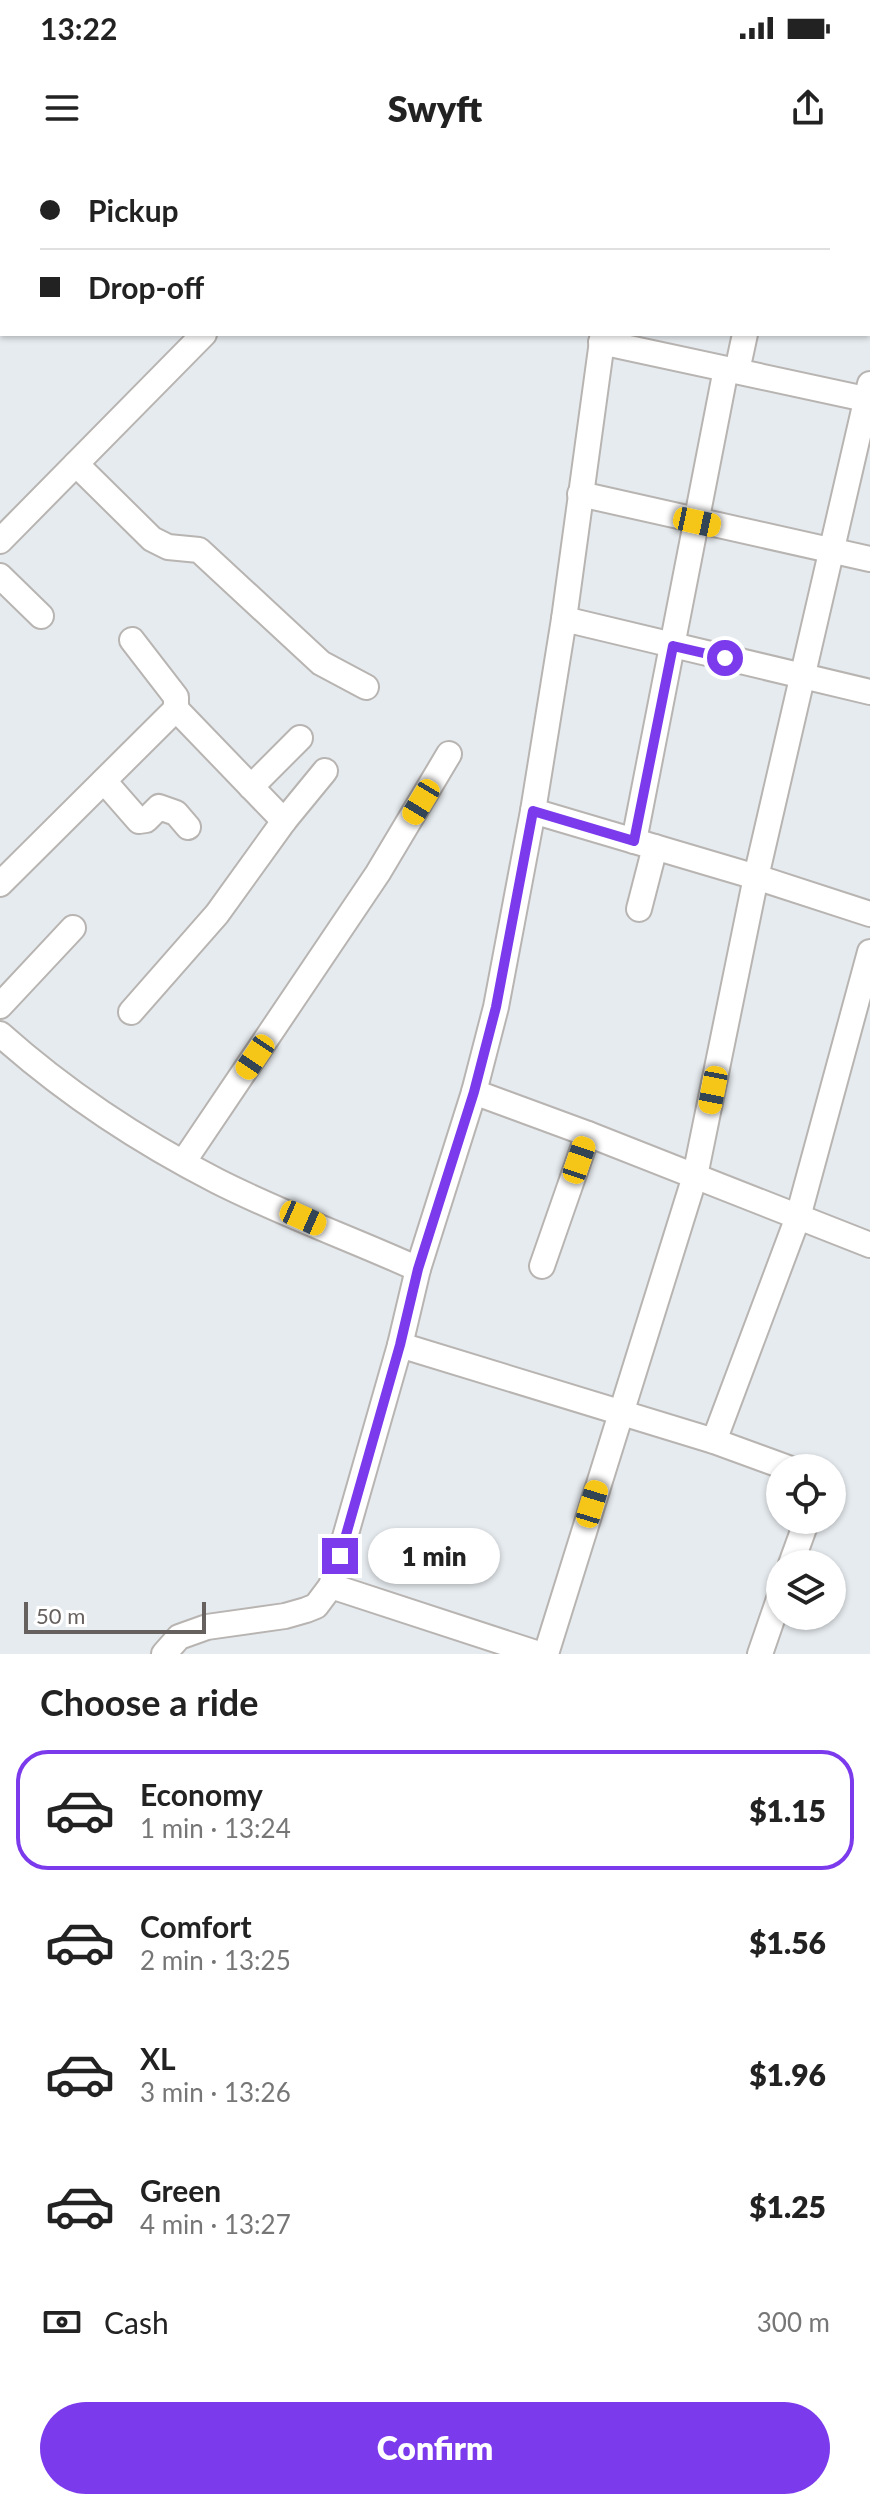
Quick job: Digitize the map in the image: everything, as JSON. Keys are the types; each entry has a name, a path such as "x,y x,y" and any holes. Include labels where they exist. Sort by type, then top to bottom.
{"street":[{"path":"0,541 202,336"},
{"path":"639,909 673,646 697,522 732,370 744,336"},
{"path":"164,1654 179,1637 207,1627 285,1616 316,1606 331,1586 400,1345 418,1269 474,1092 496,1007 533,811 564,619 602,338 732,370 869,394 756,877 695,1176 546,1654"},
{"path":"76,464 152,539 168,547 199,550 321,663 366,687"},
{"path":"580,494 870,559"},
{"path":"0,576 41,616"},
{"path":"564,619 870,692"},
{"path":"0,884 176,709 178,703 173,693 132,640"},
{"path":"176,709 284,821"},
{"path":"251,787 300,738"},
{"path":"184,1161 378,873 449,754"},
{"path":"131,1012 217,914 284,821 325,771"},
{"path":"104,781 139,821 146,820 159,807 176,813 188,827"},
{"path":"533,811 870,914"},
{"path":"0,1006 73,928"},
{"path":"714,1441 798,1217 870,952"},
{"path":"0,1034 53,1079 114,1121 217,1181 418,1269"},
{"path":"474,1092 870,1245"},
{"path":"542,1266 588,1134"},
{"path":"400,1345 714,1441 766,1460"},
{"path":"331,1586 539,1654"},
{"path":"760,1654 768,1630"}],"route":[{"path":"340,1556 400,1345 418,1269 474,1092 496,1007 533,811 634,841 673,646 725,658"}]}
